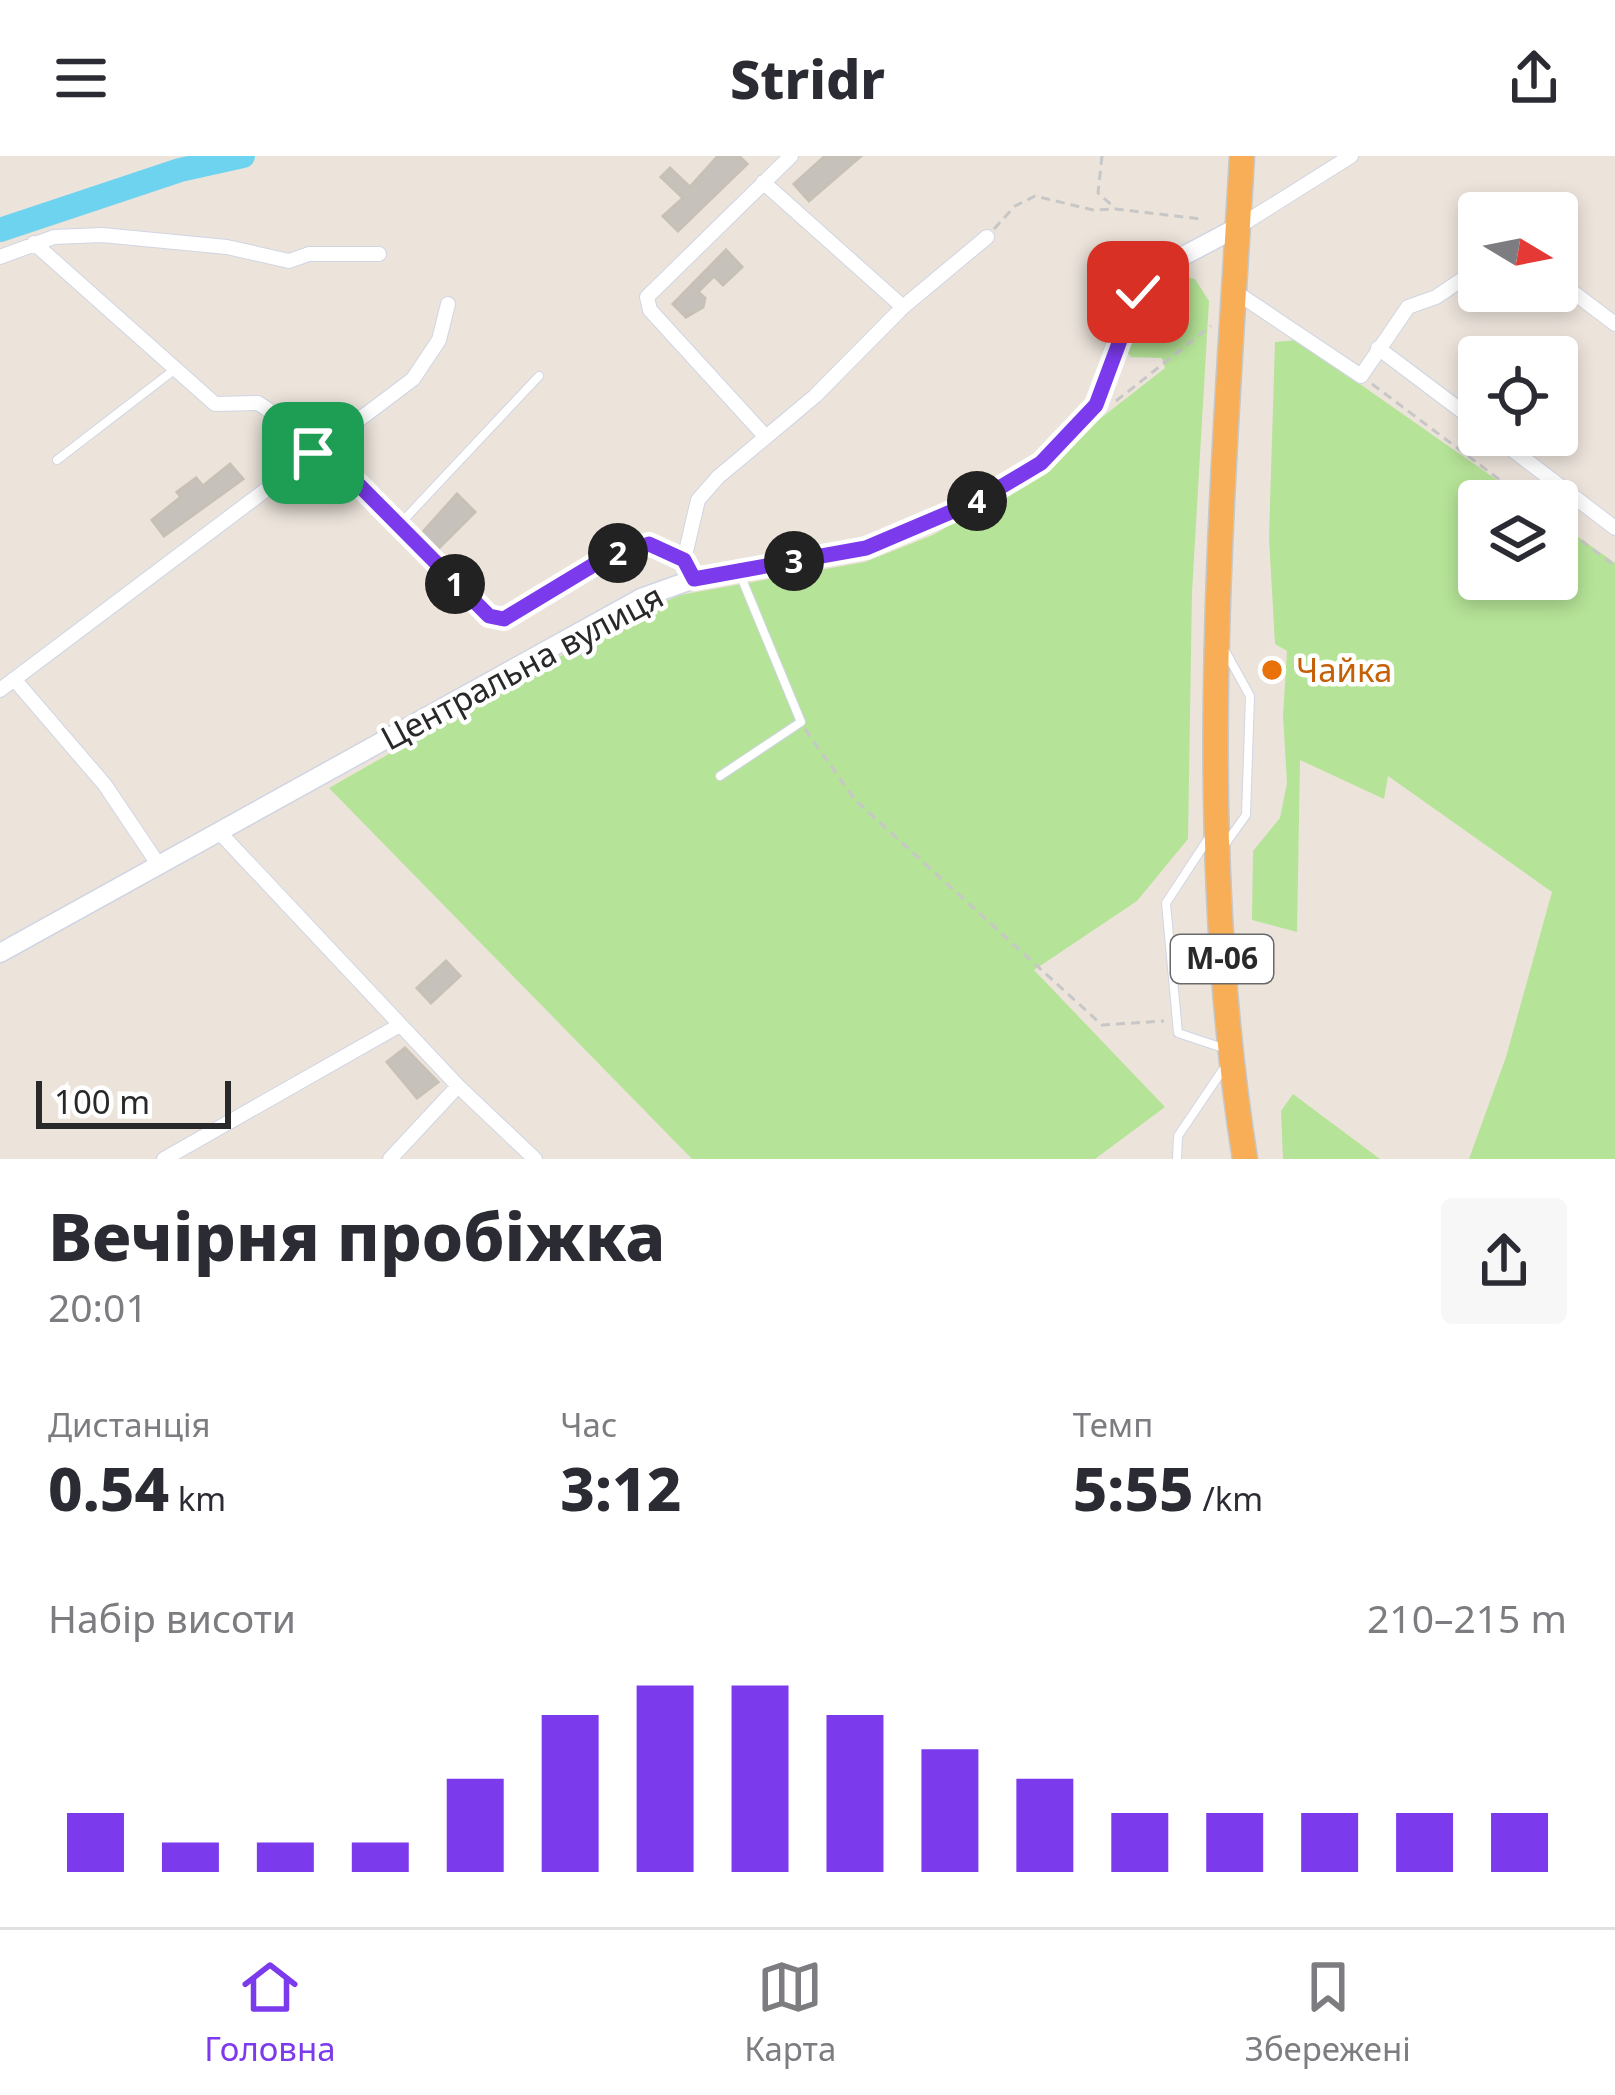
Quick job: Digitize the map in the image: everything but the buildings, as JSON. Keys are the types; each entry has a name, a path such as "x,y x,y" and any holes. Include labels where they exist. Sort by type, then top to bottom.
{"highway":[{"name":"М-06","path":"1242,156 1217,638 1214,830 1229,1054 1245,1159"}],"street":[{"path":"765,436 650,310 647,297 790,156"},
{"path":"1238,227 1351,156"},
{"path":"763,182 903,307"},
{"name":"Центральна вулиця","path":"0,953 640,598 694,579 866,548 911,532 1041,463 1096,405 1126,315 1155,272 1238,227"},
{"path":"0,256 34,243 103,235 226,247 289,261 309,254 379,254"},
{"path":"684,560 698,500 815,396 903,307 986,237"},
{"path":"34,243 215,404 258,403 313,453 352,478 473,605 504,619 632,548 666,548 684,560 694,579"},
{"path":"1234,291 1360,376 1408,307 1458,282"},
{"path":"1578,296 1615,324"},
{"path":"0,690 413,380 439,340 448,304"},
{"path":"1378,348 1458,408"},
{"path":"1521,456 1615,528"},
{"path":"14,679 105,785 158,864"},
{"path":"220,834 458,1086 535,1159"},
{"path":"164,1159 400,1025"},
{"path":"390,1159 458,1086"}],"lane":[{"path":"57,460 174,370"},
{"path":"398,526 539,376"},
{"path":"720,776 801,722 739,571"},
{"path":"1215,859 1246,814 1250,696 1217,638"},
{"path":"1178,1159 1178,1136 1229,1054 1178,1033 1166,903 1214,830"}],"path":[{"path":"1102,156 1098,193 1116,208"},
{"path":"986,237 1015,206 1035,196 1093,210 1116,208 1201,219"},
{"path":"1096,405 1116,401 1206,326 1213,326 1212,337"},
{"path":"1360,376 1500,480"},
{"path":"1578,538 1615,566"},
{"path":"801,722 855,800 1102,1024 1177,1021"}],"green space":[{"path":"1169,273 1195,279 1209,301 1192,592 1188,839 1137,901 1034,970 1165,1107 1095,1159 692,1159 329,788 631,616 680,595 865,562 933,535 1054,465 1101,418 1165,368 1162,358 1131,357 1125,350 1141,300"},
{"path":"1297,340 1497,480 1458,480 1458,600 1578,600 1578,537 1615,563 1615,1159 1469,1159 1506,1057 1552,892 1388,776 1384,799 1300,760 1297,932 1252,920 1253,851 1280,818 1287,783 1283,716 1287,651 1275,644 1269,538 1275,342"},
{"path":"1293,1094 1380,1159 1283,1159 1281,1111"}],"waterway":[{"path":"0,230 180,170 243,156"}],"place":[{"name":"Чайка","path":"1272,670"}],"route":[{"path":"313,453 352,478 473,605 489,616 504,619 614,554 649,544 684,560 694,579 827,556 911,532 979,500 1041,463 1075,433 1096,405 1138,292"}]}
